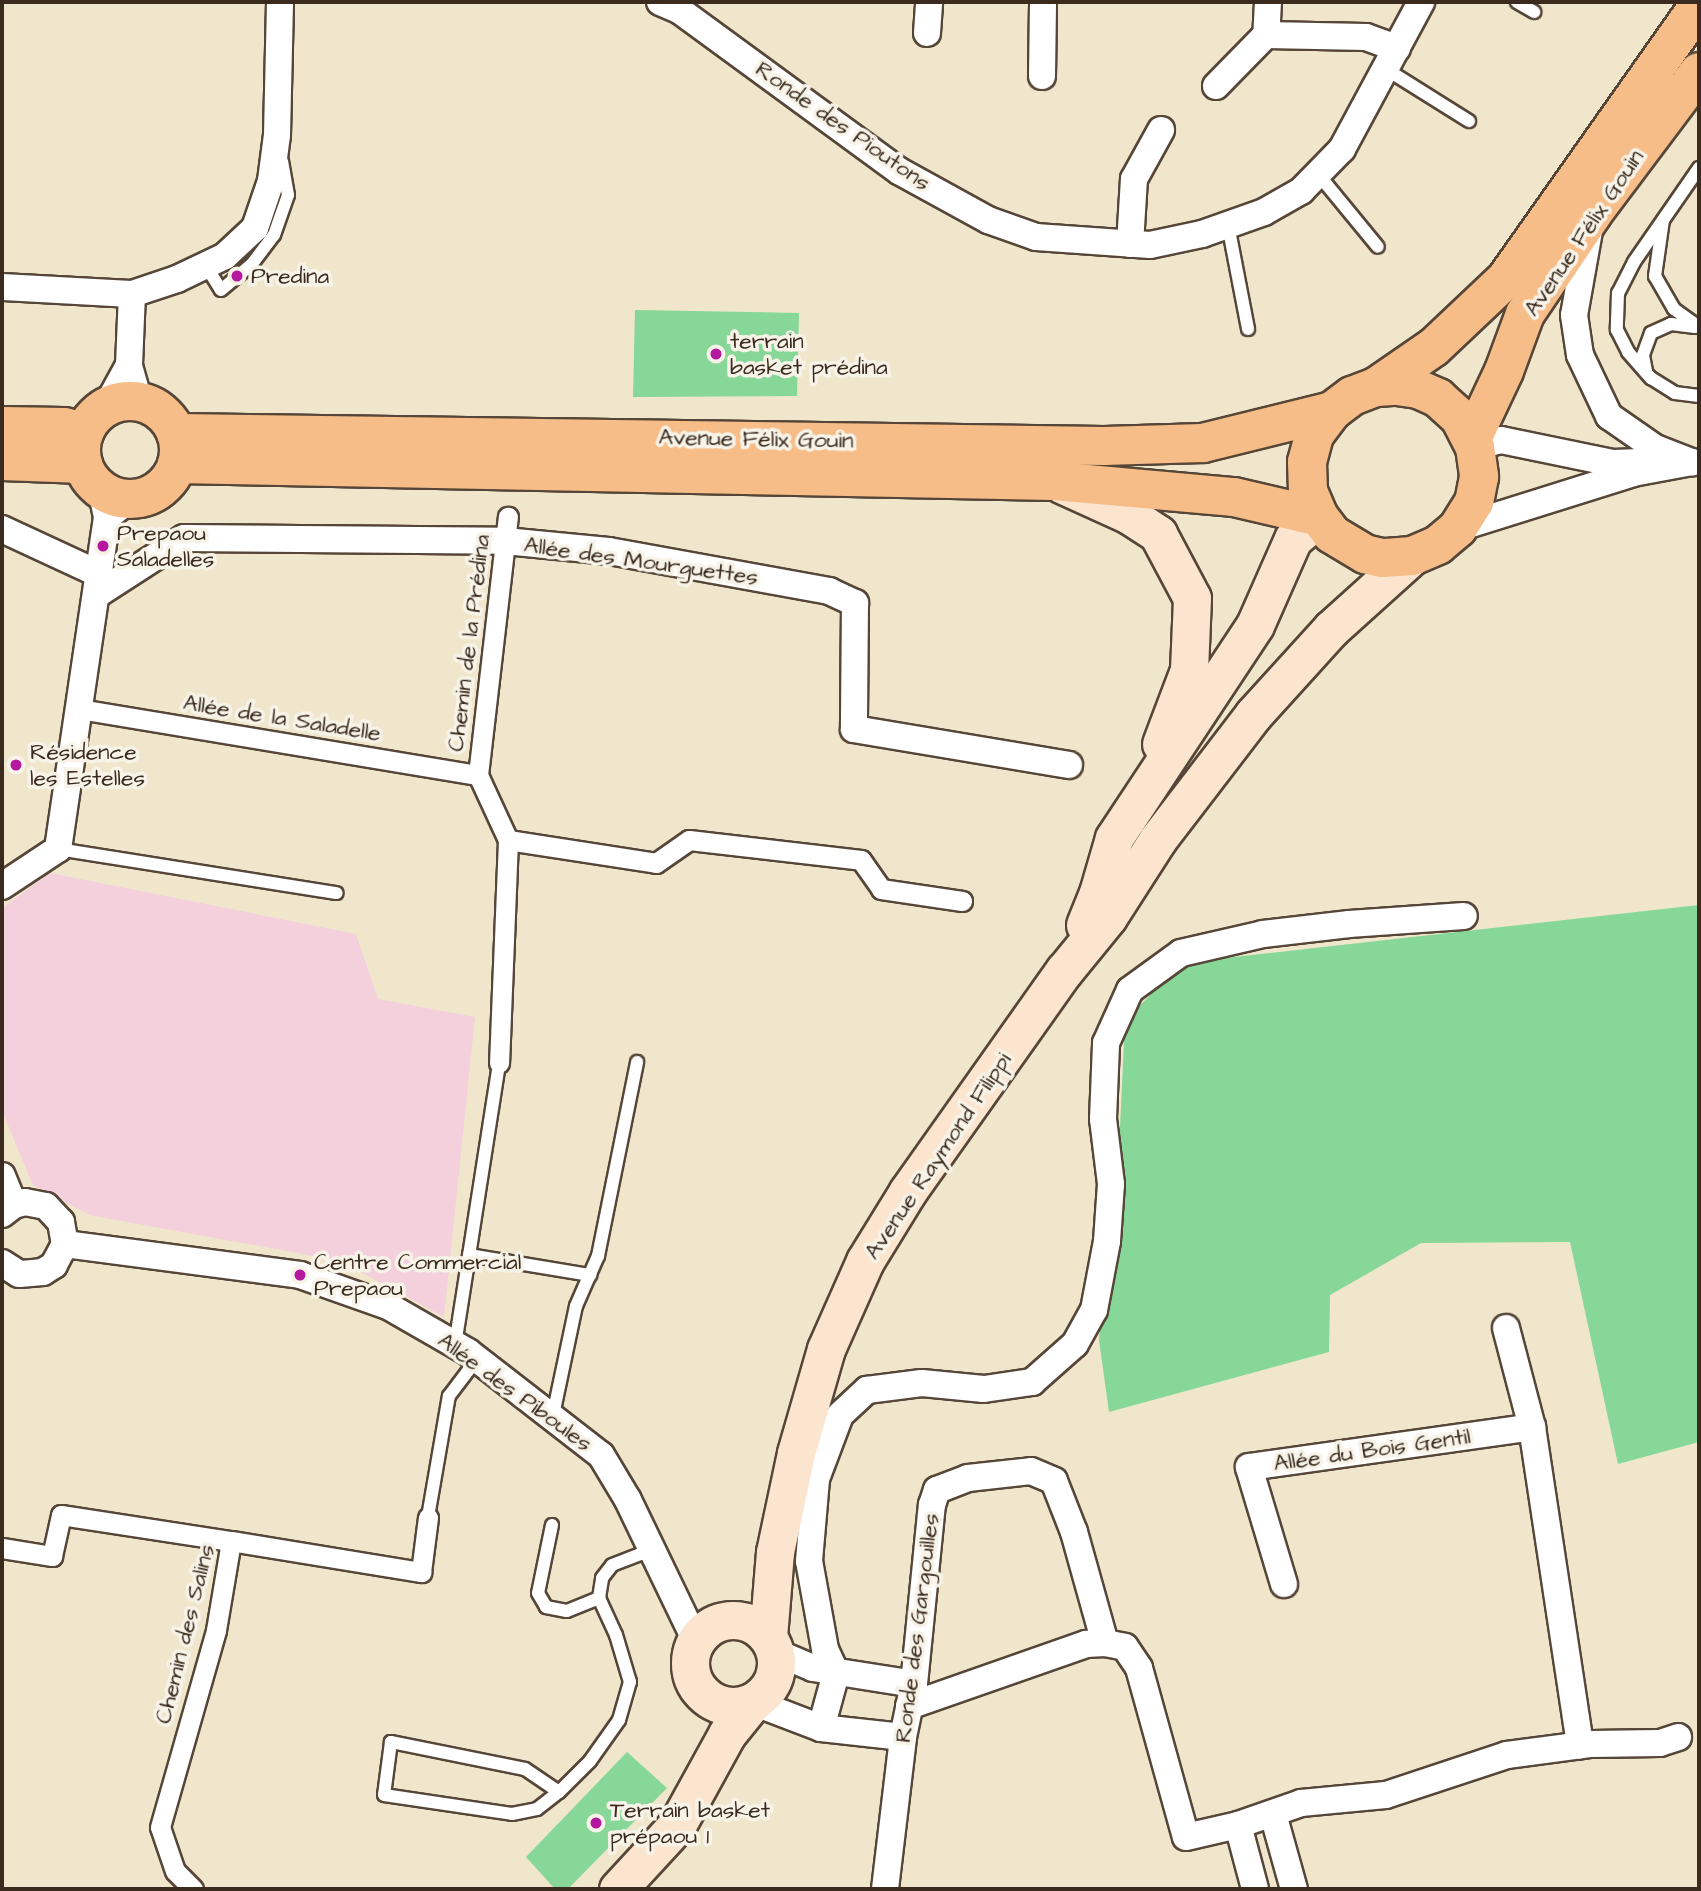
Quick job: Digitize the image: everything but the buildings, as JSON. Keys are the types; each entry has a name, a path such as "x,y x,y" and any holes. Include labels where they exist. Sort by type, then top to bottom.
{"main road":[{"name":"Avenue Félix Gouin","path":"1699,5 1506,279 1434,346 1376,387 1352,396 1332,411 1314,435 1307,463 1308,491 1319,517 1332,534 1365,554 1382,558 1412,556 1438,545 1458,528 1474,502 1479,477 1474,443 1525,314 1592,213 1699,72"},
{"path":"1376,387 1418,389 1438,398 1460,418 1474,443"},
{"path":"2,426 64,427 107,458 146,496 159,489 177,448 167,418 155,407 107,458 2,461"},
{"name":"Avenue Félix Gouin","path":"177,448 1104,446 1203,443 1332,411"},
{"name":"Avenue Félix Gouin","path":"177,448 1054,481 1234,497 1319,517"},
{"name":"Avenue Raymond Filippi","path":"1054,481 1129,515 1158,534 1192,598 1189,670 1143,791"},
{"name":"Avenue Raymond Filippi","path":"1065,971 1098,893 1114,838 1255,625 1293,540 1319,517"},
{"name":"Avenue Raymond Filippi","path":"771,1644 775,1552 796,1453 827,1349 864,1261 908,1191 1065,971 1108,918 1158,839 1252,715 1331,628 1412,556"},
{"name":"Avenue Raymond Filippi","path":"733,1620 757,1592 775,1552"},
{"path":"618,1889 677,1825 710,1766 727,1734 769,1686 776,1670 771,1644 751,1623 733,1620 708,1628 696,1641 691,1656 691,1670 703,1692 712,1734 710,1766"},
{"path":"703,1692 716,1703 732,1706 753,1702"}],"street":[{"path":"2,287 132,294 225,256 255,228 271,181 277,135 280,2"},
{"path":"927,33 929,2"},
{"path":"1042,76 1044,2"},
{"path":"1216,86 1266,35 1268,2"},
{"name":"Ronde des Pioutons","path":"676,4 899,171 988,219 1036,237 1150,245 1202,234 1228,225 1264,212 1301,191 1342,149 1421,2"},
{"path":"1266,35 1366,37 1392,58"},
{"path":"1130,244 1134,179 1161,131"},
{"path":"1592,213 1574,315 1580,355 1609,416 1655,448 1696,462"},
{"path":"2,886 58,849 97,585 107,458 129,365 132,294"},
{"path":"1474,443 1501,440 1613,463 1696,462"},
{"path":"1458,528 1633,473 1696,462"},
{"path":"2,529 97,585"},
{"name":"Allée des Mourguettes","path":"97,585 184,538 507,529 609,551 829,591 855,604 854,729 1069,765"},
{"name":"Chemin de la Prédina","path":"478,775 507,529"},
{"name":"Allée de la Saladelle","path":"79,709 478,775"},
{"path":"478,775 508,840 499,1063"},
{"path":"508,840 656,863 689,840 861,860 881,889 962,901"},
{"path":"821,1728 836,1673 825,1649 809,1561 816,1479 840,1415 867,1390 922,1383 984,1389 1032,1382 1075,1345 1094,1310 1107,1241 1111,1184 1103,1119 1106,1043 1130,990 1181,953 1263,934 1349,924 1464,916"},
{"path":"2,1176 8,1209 36,1202 46,1206 61,1222 65,1244 54,1265 43,1272 19,1274 2,1263"},
{"name":"Allée des Piboules","path":"65,1244 300,1275 388,1306 466,1352 553,1415 601,1455 628,1500 696,1641"},
{"path":"1506,1328 1532,1427 1580,1745"},
{"name":"Allée du Bois Gentil","path":"1284,1584 1249,1467 1532,1427"},
{"name":"Ronde des Gargouilles","path":"884,1889 903,1737 911,1695 932,1505 937,1490 968,1478 1031,1472 1054,1481 1074,1532 1105,1643"},
{"path":"2,1548 52,1556 61,1515 231,1541"},
{"name":"Chemin des Salins","path":"193,1889 175,1871 160,1827 216,1630 231,1541 421,1572 428,1517"},
{"path":"771,1644 813,1668 911,1695 1086,1644 1105,1643 1125,1647 1139,1668 1186,1837 1238,1825 1301,1803 1386,1795 1507,1755 1580,1745 1660,1743 1678,1737"},
{"path":"753,1702 821,1728 903,1737"},
{"path":"1273,1814 1294,1889"},
{"path":"1238,1825 1255,1889"}],"lane":[{"path":"1517,2 1534,12"},
{"path":"1392,58 1469,121"},
{"path":"1699,168 1634,261 1618,293 1617,330 1628,352 1647,373 1675,393 1699,396"},
{"path":"1318,174 1378,247"},
{"path":"1664,217 1655,276 1674,309 1699,327"},
{"path":"1228,225 1248,328"},
{"path":"1647,373 1643,355 1651,333 1671,324 1699,327"},
{"path":"58,849 337,893"},
{"path":"553,1415 576,1306 598,1256 637,1062"},
{"path":"428,1517 449,1396 466,1352 469,1255 499,1063"},
{"path":"469,1255 590,1275"},
{"path":"552,1525 538,1593 546,1606 567,1611 599,1598"},
{"path":"558,1792 525,1769 391,1742 384,1796 512,1814 537,1809 558,1792 590,1761 620,1720 630,1682 616,1634 599,1598 602,1577 612,1565 651,1550"}],"shaded area":[{"path":"50,873 356,934 378,999 475,1017 444,1317 341,1261 89,1215 33,1185 2,1111 2,908"}],"green space":[{"name":"terrain basket prédina","path":"635,310 799,313 797,396 633,397"},
{"path":"1699,905 1699,1442 1618,1464 1570,1242 1421,1243 1330,1295 1329,1352 1109,1412 1099,1340 1119,1148 1125,1021 1181,963"},
{"name":"Terrain basket prépaou 1","path":"627,1752 667,1788 568,1889 555,1889 526,1857"}],"place":[{"name":"Predina","path":"237,276"},
{"name":"terrain basket prédina","path":"716,354"},
{"name":"Prepaou Saladelles","path":"103,546"},
{"name":"Résidence les Estelles","path":"16,765"},
{"name":"Centre Commercial Prepaou","path":"300,1275"},
{"name":"Terrain basket prépaou 1","path":"596,1823"}]}
